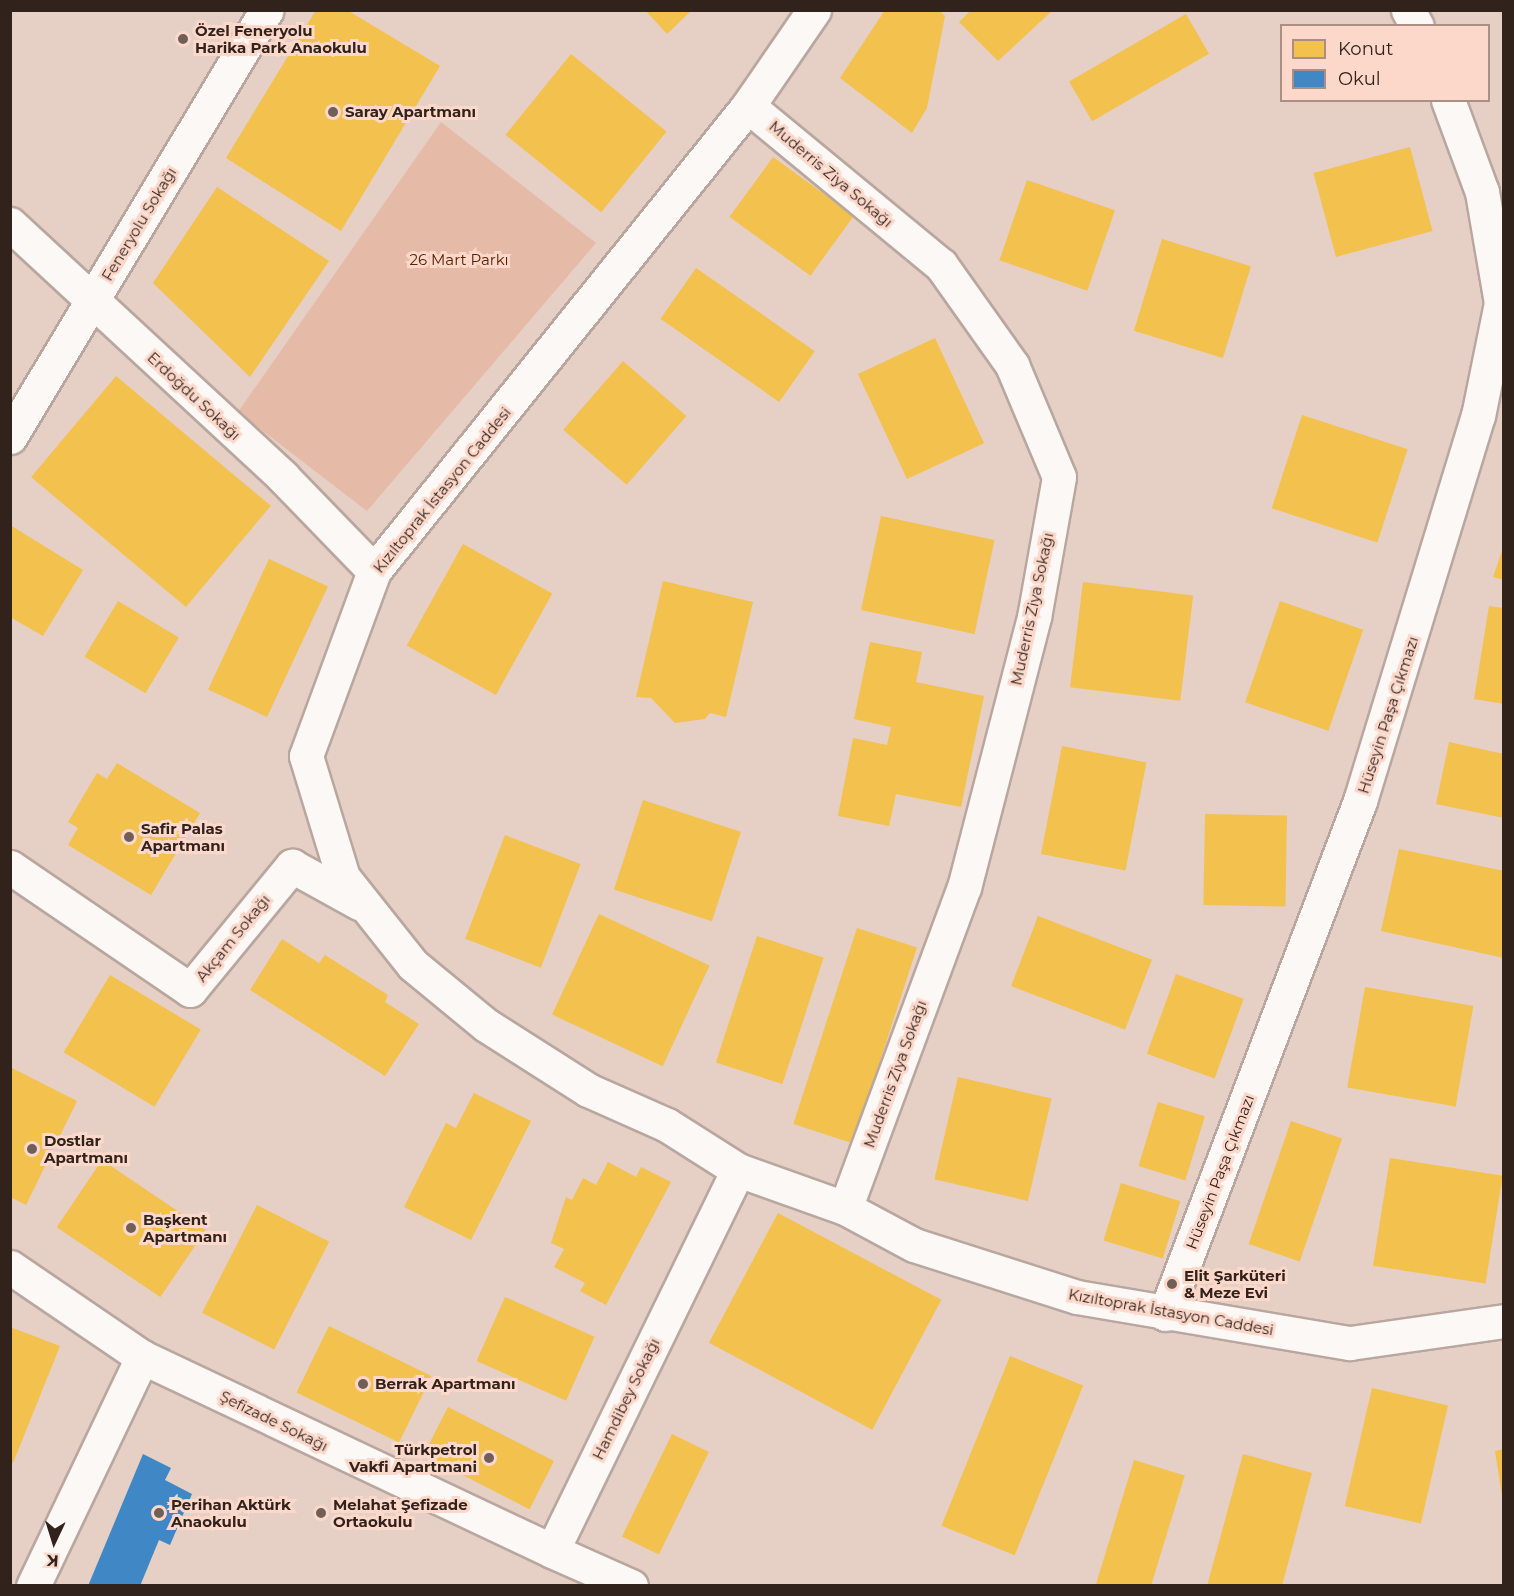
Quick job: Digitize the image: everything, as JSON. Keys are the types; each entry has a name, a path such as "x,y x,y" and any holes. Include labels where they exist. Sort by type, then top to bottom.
{"street":[{"name":"Feneryolu Sokağı","path":"10,437 267,10"},
{"name":"Kızıltoprak İstasyon Caddesi","path":"814,10 748,105 374,571 306,756 343,877 413,965 486,1025 588,1090 667,1125 738,1170 845,1208 914,1245 1077,1297 1165,1314 1350,1343 1503,1321"},
{"path":"1408,10 1416,24"},
{"name":"Hüseyin Paşa Çıkmazı","path":"1165,1314 1360,801 1479,416 1501,303 1482,192 1449,102"},
{"name":"Muderris Ziya Sokağı","path":"748,105 941,265 1012,365 1059,477 1034,617 964,887 845,1208"},
{"name":"Erdoğdu Sokağı","path":"10,224 283,477 374,571"},
{"name":"Akçam Sokağı","path":"10,867 190,990 292,866 366,908"},
{"name":"Hamdibey Sokağı","path":"552,1551 738,1170"},
{"name":"Şefizade Sokağı","path":"10,1267 142,1357 552,1551"},
{"path":"33,1586 142,1357"},
{"path":"552,1551 631,1586"}],"green space":[{"name":"26 Mart Parkı","path":"441,122 596,243 367,511 238,412"}],"building: Konut":[{"name":"Saray Apartmanı","path":"316,10 347,10 440,66 341,231 226,158"},
{"path":"645,10 692,10 667,34"},
{"path":"885,10 939,10 945,16 927,108 912,133 840,78"},
{"path":"971,10 1053,10 998,61 959,22"},
{"path":"1186,14 1209,54 1092,121 1069,82"},
{"path":"571,54 667,131 601,212 506,135"},
{"path":"1410,147 1433,231 1336,257 1313,173"},
{"path":"773,157 854,216 810,276 730,217"},
{"path":"1027,180 1115,210 1087,291 999,260"},
{"path":"217,187 329,261 250,377 153,283"},
{"path":"1162,239 1251,266 1223,358 1134,331"},
{"path":"696,268 815,351 779,402 660,319"},
{"path":"935,338 984,443 907,479 858,374"},
{"path":"623,361 686,416 627,485 563,430"},
{"path":"116,376 271,506 186,607 31,477"},
{"path":"1302,415 1408,449 1377,543 1272,508"},
{"path":"881,516 994,540 975,634 861,610"},
{"path":"10,525 83,570 43,636 10,617"},
{"path":"463,544 552,593 496,695 407,645"},
{"path":"1504,548 1504,580 1493,577"},
{"path":"269,559 328,586 267,717 208,690"},
{"path":"663,581 753,602 726,717 710,713 705,719 675,723 651,698 636,697"},
{"path":"1083,582 1193,596 1180,701 1070,687"},
{"path":"118,601 179,638 145,693 85,657"},
{"path":"1280,601 1363,630 1328,731 1245,702"},
{"path":"1489,606 1504,608 1504,704 1474,699"},
{"path":"870,642 922,652 916,682 984,696 961,807 896,794 889,826 838,816 853,738 887,745 891,727 854,719"},
{"path":"1449,742 1504,754 1504,818 1436,804"},
{"path":"1062,746 1146,762 1125,870 1041,854"},
{"name":"Safir Palas Apartmanı","path":"117,763 200,813 151,895 68,845 78,828 68,822 97,773 107,779"},
{"path":"643,800 741,832 712,921 614,889"},
{"path":"1205,814 1287,815 1285,906 1203,905"},
{"path":"505,835 581,864 541,968 465,939"},
{"path":"1399,849 1504,871 1504,958 1381,931"},
{"path":"599,914 710,966 663,1066 552,1015"},
{"path":"1038,916 1152,960 1125,1030 1011,986"},
{"path":"857,928 917,947 853,1143 793,1124"},
{"path":"757,936 824,958 782,1084 716,1062"},
{"path":"282,939 319,963 325,955 388,995 385,1002 419,1024 385,1076 250,990"},
{"path":"1176,974 1244,999 1215,1078 1147,1054"},
{"path":"110,975 201,1030 155,1107 64,1052"},
{"path":"1365,987 1473,1006 1456,1107 1347,1087"},
{"name":"Dostlar Apartmanı","path":"12,1068 77,1101 26,1205 10,1197"},
{"path":"958,1077 1052,1099 1028,1201 934,1179"},
{"path":"474,1093 531,1121 471,1240 404,1207 446,1123 456,1128"},
{"path":"1158,1102 1205,1116 1185,1180 1138,1166"},
{"path":"1291,1121 1342,1139 1300,1261 1249,1244"},
{"path":"1390,1158 1503,1176 1486,1283 1373,1266"},
{"name":"Başkent Apartmanı","path":"102,1160 206,1230 160,1297 57,1227"},
{"path":"608,1162 636,1177 641,1167 671,1182 606,1305 580,1291 585,1283 554,1267 564,1249 551,1243 566,1197 572,1200 583,1178 596,1185"},
{"path":"1121,1183 1180,1201 1163,1259 1103,1240"},
{"path":"257,1205 329,1242 274,1350 202,1313"},
{"path":"778,1213 941,1300 872,1430 709,1343"},
{"path":"505,1297 595,1337 566,1401 477,1361"},
{"name":"Berrak Apartmanı","path":"329,1326 431,1376 399,1442 297,1393"},
{"path":"10,1327 60,1346 13,1463 10,1462"},
{"path":"1010,1356 1083,1386 1015,1555 941,1526"},
{"path":"1372,1388 1448,1406 1421,1523 1345,1506"},
{"name":"Türkpetrol Vakfi Apartmani","path":"448,1407 554,1461 530,1509 423,1455"},
{"path":"672,1434 709,1452 659,1554 622,1536"},
{"path":"1504,1449 1504,1495 1502,1495 1495,1451"},
{"path":"1243,1454 1312,1473 1282,1586 1207,1586"},
{"path":"1134,1460 1185,1475 1151,1586 1095,1586"}],"building: Okul":[{"path":"143,1454 171,1468 165,1480 192,1494 170,1545 159,1540 140,1586 88,1586"}],"place":[{"name":"Özel Feneryolu Harika Park Anaokulu","path":"183,39"},
{"name":"Saray Apartmanı","path":"333,112"},
{"name":"Safir Palas Apartmanı","path":"129,837"},
{"name":"Dostlar Apartmanı","path":"32,1149"},
{"name":"Başkent Apartmanı","path":"131,1228"},
{"name":"Elit Şarküteri & Meze Evi","path":"1172,1284"},
{"name":"Berrak Apartmanı","path":"363,1384"},
{"name":"Türkpetrol Vakfi Apartmani","path":"489,1458"},
{"name":"Perihan Aktürk Anaokulu","path":"159,1513"},
{"name":"Melahat Şefizade Ortaokulu","path":"321,1513"}]}
